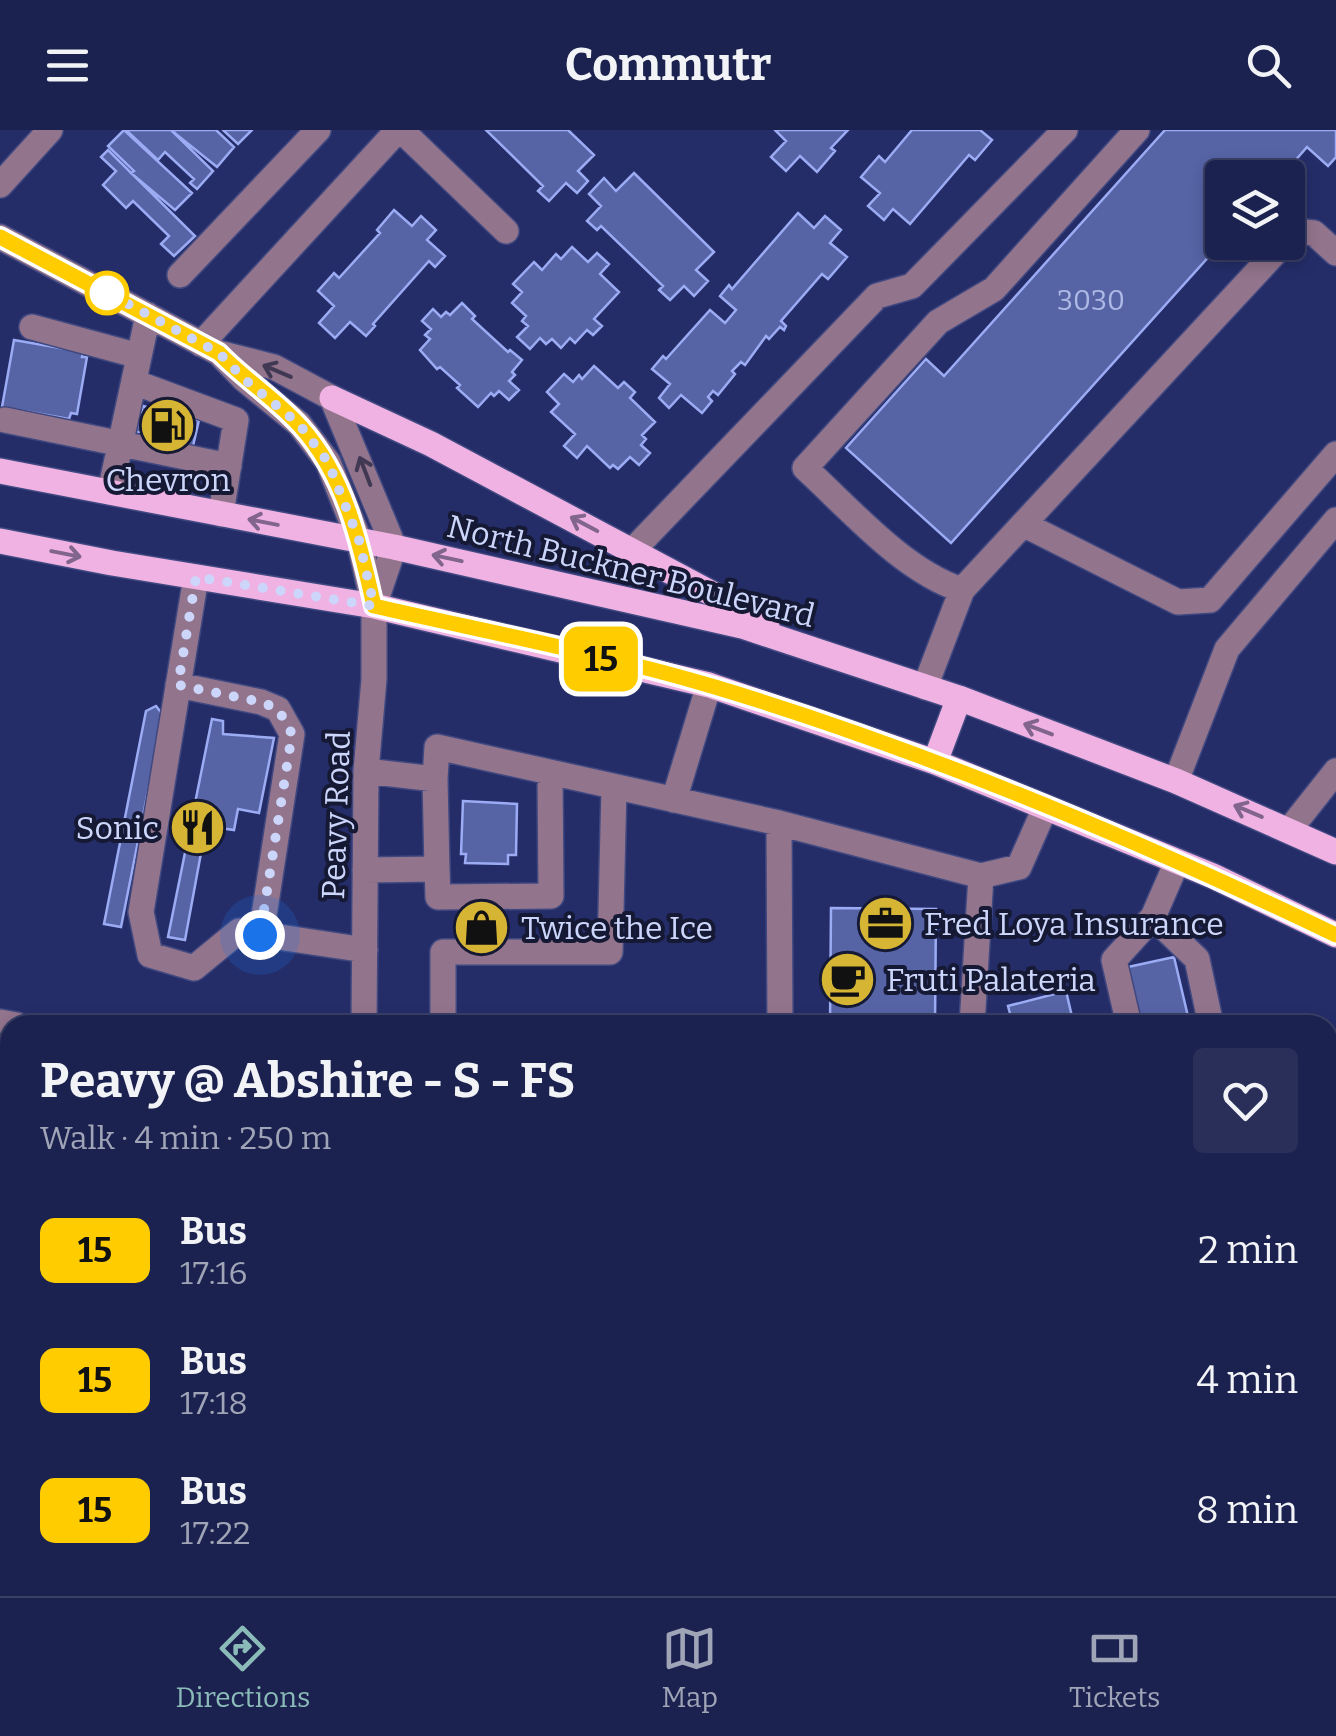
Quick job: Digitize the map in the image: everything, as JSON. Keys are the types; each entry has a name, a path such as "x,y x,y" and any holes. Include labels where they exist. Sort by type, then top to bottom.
{"main road":[{"path":"332,398 432,444 824,654"},
{"name":"North Buckner Boulevard","path":"0,471 394,547 742,626 959,698 1176,781 1336,852"},
{"path":"0,541 374,606 709,686 935,762 1177,862 1336,935"},
{"path":"935,762 959,698"}],"street":[{"path":"0,185 50,130"},
{"path":"180,275 318,130"},
{"path":"210,348 400,130 506,231"},
{"path":"962,590 943,584 914,566 805,468 938,322 994,289 1137,130"},
{"path":"633,550 876,296 912,286 1052,134"},
{"path":"1305,232 1332,241"},
{"name":"Peavy Road","path":"0,237 210,348 274,367 332,398"},
{"path":"924,687 962,590 1269,260"},
{"path":"110,492 148,315"},
{"path":"32,327 139,356"},
{"name":"Peavy Road","path":"210,348 299,424 328,462 359,540 374,606 374,680 366,771 364,1015"},
{"path":"221,514 244,379"},
{"path":"134,382 236,420"},
{"path":"332,398 394,547"},
{"path":"5,420 229,466"},
{"path":"1025,525 1178,602 1210,600 1336,454"},
{"path":"1176,781 1227,648 1336,520"},
{"name":"Peavy Road","path":"374,606 394,547"},
{"path":"196,577 141,912 150,955 194,968 239,932 365,950"},
{"path":"178,685 278,709 292,734 260,935"},
{"path":"674,800 709,686"},
{"path":"550,772 552,896 438,898 437,747 550,772 614,787 780,823 980,876 1020,867 1045,808"},
{"path":"1290,829 1336,770"},
{"path":"366,771 435,779"},
{"path":"443,1015 443,952 610,952 614,787"},
{"path":"780,823 780,1015"},
{"path":"1127,1015 1114,960 1153,917 1177,862"},
{"path":"365,870 437,869"},
{"path":"973,1015 980,876"},
{"path":"1153,917 1197,959 1208,1015"}],"building":[{"path":"124,130 192,193 175,210 131,173 134,171 108,146"},
{"path":"126,130 171,130 213,171 197,189 190,183 194,179 165,152 158,160"},
{"path":"171,130 216,130 234,147 217,167"},
{"path":"223,130 252,130 238,144"},
{"path":"486,130 568,130 594,155 578,171 588,181 577,193 566,183 549,201 538,191 543,186"},
{"path":"775,130 848,130 817,172 800,156 786,171 771,157 786,141"},
{"path":"912,130 980,130 992,140 975,160 969,155 910,224 893,209 884,220 868,206 880,193 861,177 879,156 885,162"},
{"path":"1165,130 1336,130 1336,157 1328,166 1307,147 1296,160 1205,160 1206,260 951,543 846,448 926,359 944,376"},
{"path":"108,150 195,236 174,256 161,244 169,236 133,201 126,208 103,185 116,171 101,157"},
{"path":"634,173 714,252 696,270 708,281 694,296 684,286 670,300 659,290 663,286 601,226 597,230 587,221 601,206 589,194 604,178 616,191"},
{"path":"394,210 412,226 421,216 436,230 427,240 445,256 435,267 429,261 366,336 350,322 335,338 319,323 334,306 318,291 334,273 339,278 380,233 377,230"},
{"path":"798,213 814,228 825,216 841,230 830,243 847,257 828,279 822,274 781,321 786,326 784,330 780,327 769,339 766,336 745,365 741,362 732,371 735,374 718,395 713,391 708,397 712,401 702,413 681,395 669,408 659,398 670,384 652,369 710,310 725,323 736,310 720,296 729,285 732,289"},
{"path":"572,247 588,262 597,253 609,264 600,274 619,292 594,319 602,326 593,335 587,330 575,343 570,338 561,348 552,339 546,344 540,338 530,349 517,337 528,326 522,321 526,316 512,303 522,292 513,284 534,262 542,270 556,254 561,259"},
{"path":"462,303 475,316 472,319 522,360 509,381 519,390 509,400 499,391 494,396 491,393 478,407 457,388 460,385 440,367 437,369 420,350 430,339 425,335 431,329 422,321 433,309 441,317 446,312 450,315"},
{"path":"14,340 83,352 82,357 87,357 77,414 71,413 69,419 2,407"},
{"path":"594,366 618,388 624,382 635,392 630,398 655,422 642,435 646,439 641,445 650,453 639,465 630,457 618,469 613,465 610,468 587,446 577,458 564,446 575,434 551,412 559,404 547,392 564,374 573,382 579,375 582,379"},
{"name":"Chevron","path":"143,406 199,420 193,446 136,431"},
{"path":"156,706 163,715 121,927 104,924 146,711"},
{"name":"Sonic","path":"212,719 223,721 223,734 274,738 259,813 238,809 234,830 206,826 185,940 168,937"},
{"path":"463,801 517,804 516,855 508,855 508,864 465,863 466,854 461,854"},
{"path":"831,908 936,909 935,1015 830,1015"},
{"name":"Twice the Ice","path":"499,921 499,934 465,934 465,922"},
{"path":"1174,957 1188,1015 1139,1015 1128,967"},
{"path":"1066,991 1072,1015 1010,1015 1008,1006"}],"bus line":[{"name":"15","path":"0,237 219,353 299,424 328,462 359,540 374,606 709,686 776,706 972,777 1213,876 1336,935"}],"place":[{"name":"Chevron","path":"168,426"},
{"name":"Sonic","path":"198,828"},
{"name":"Fred Loya Insurance","path":"885,924"},
{"name":"Twice the Ice","path":"482,928"},
{"name":"Fruti Palateria","path":"847,980"}],"route":[{"path":"107,293 102,290 219,353 299,424 328,462 359,540 374,606 196,577 178,685 278,709 292,734 260,935"}]}
